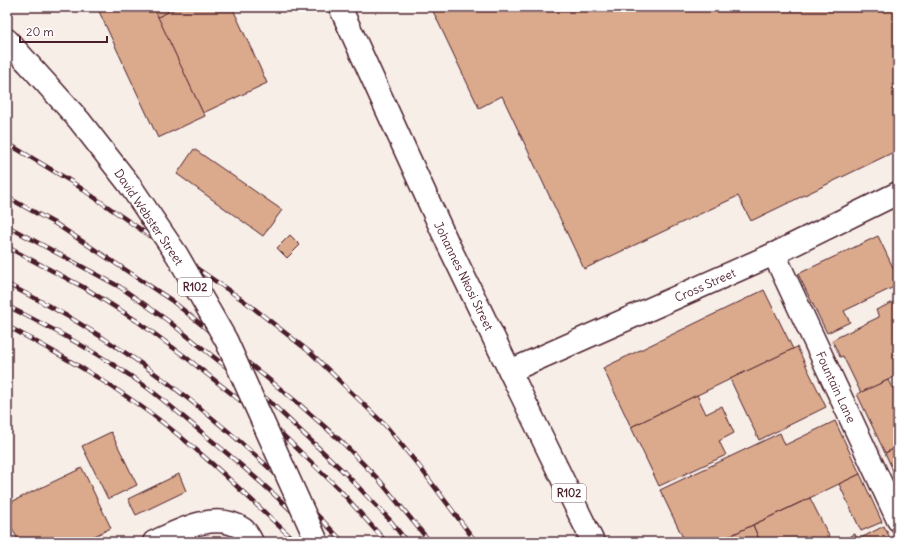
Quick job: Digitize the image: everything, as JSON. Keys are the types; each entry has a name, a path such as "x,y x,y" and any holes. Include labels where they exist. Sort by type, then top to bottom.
{"main road":[{"name":"Johannes Nkosi Street","path":"340,7 449,246 593,542"},
{"name":"David Webster Street","path":"7,40 79,120 129,184 177,255 226,340 317,542"},
{"name":"Cross Street","path":"510,371 774,254 898,193"},
{"name":"Fountain Lane","path":"774,254 898,520"},
{"path":"154,542 181,529 209,521 229,523 244,530 252,542"}],"building":[{"path":"97,7 154,7 205,116 158,138"},
{"path":"154,7 179,7 158,17"},
{"path":"179,7 232,7 267,83 203,113 158,17"},
{"path":"431,7 898,7 898,150 751,221 738,196 584,269 502,96 479,108"},
{"path":"194,149 282,210 263,236 177,174"},
{"path":"290,235 300,245 287,258 277,248"},
{"path":"878,236 898,278 898,285 844,311 850,322 827,333 798,274"},
{"path":"764,290 793,349 631,427 603,368"},
{"path":"898,300 898,375 861,393 843,356 840,357 832,340 879,317 876,310"},
{"path":"797,347 826,407 759,440 730,379"},
{"path":"888,380 892,388 898,385 898,447 885,453 857,394"},
{"path":"697,395 706,414 722,406 734,433 719,441 726,455 659,486 631,427"},
{"path":"835,421 860,474 717,542 685,542 660,490 780,433 785,445"},
{"path":"111,432 137,485 108,499 82,446"},
{"path":"898,447 898,481 885,453"},
{"path":"82,468 111,528 82,542 19,542 7,518 7,504"},
{"path":"179,474 186,491 136,515 128,499"},
{"path":"860,474 882,522 861,531 839,484"},
{"path":"810,498 832,542 760,542 753,525"},
{"path":"753,525 760,542 717,542"},
{"path":"884,526 892,542 860,542 859,539"},
{"path":"855,534 858,542 838,542"}],"railway":[{"path":"7,143 72,182 247,303 311,353 386,426 419,466 476,542"},
{"path":"7,197 56,224 171,300 299,404 342,442 380,481 430,542"},
{"path":"7,226 120,287 167,320 268,400 344,472 389,519 407,542"},
{"path":"7,247 85,288 137,321 183,355 282,434 338,488 386,542"},
{"path":"7,284 100,336 144,365 187,397 268,467 343,542"},
{"path":"7,306 78,343 145,386 254,477 296,515 322,542"},
{"path":"7,326 62,356 150,413 207,459 296,542"}]}
